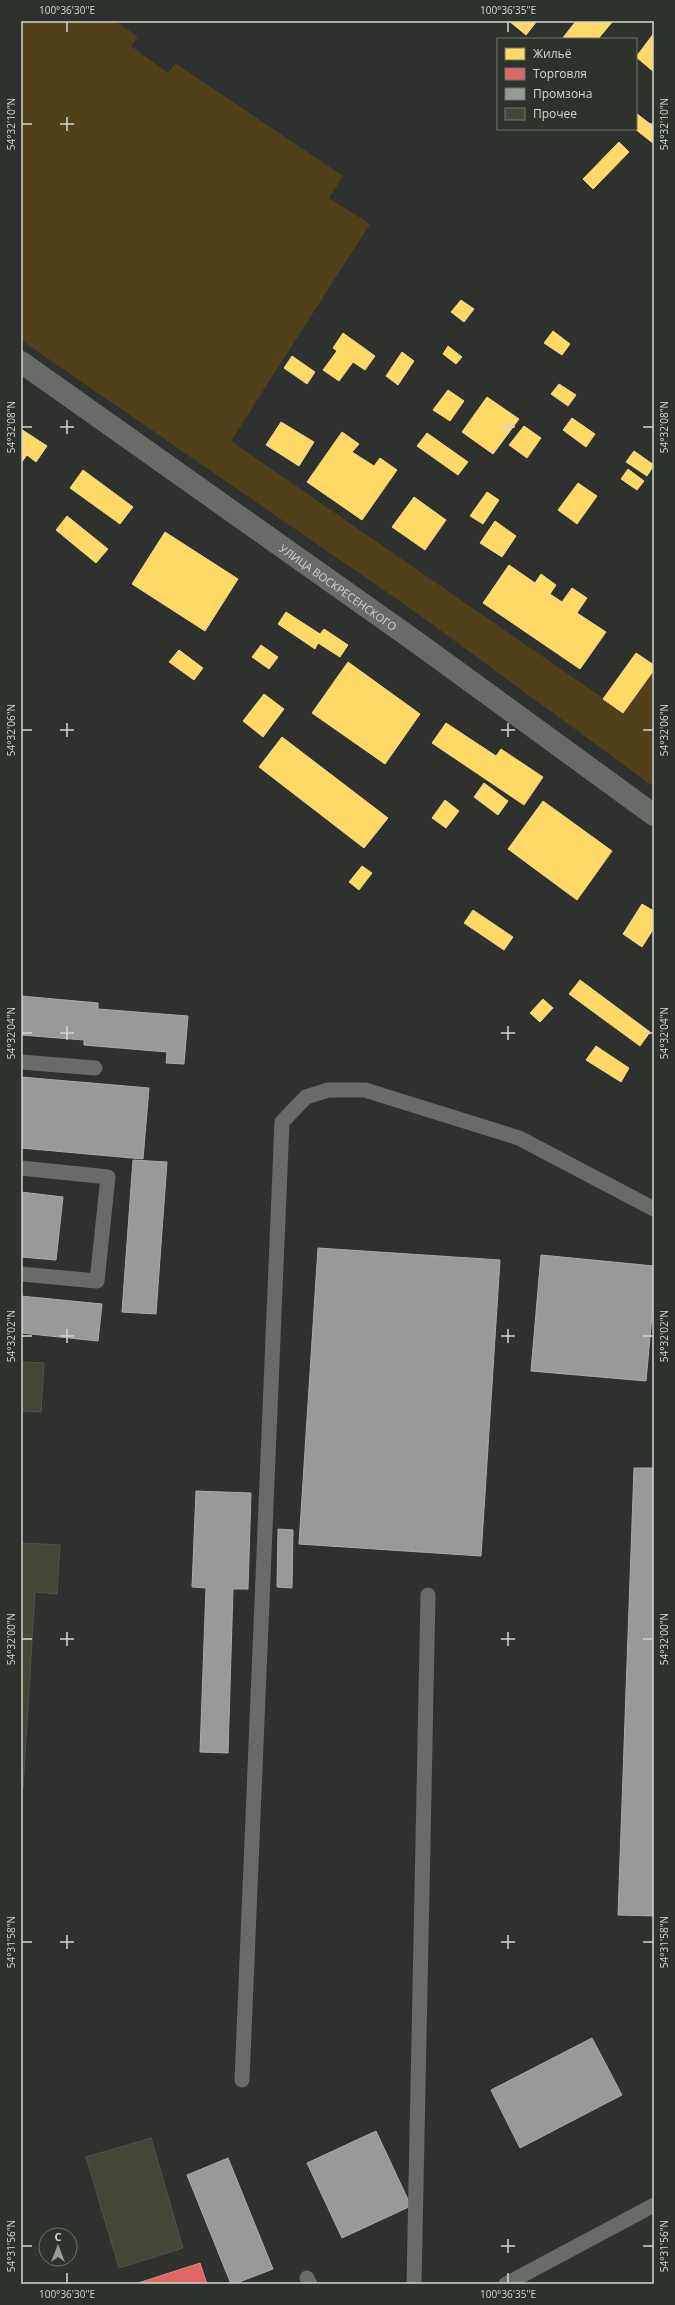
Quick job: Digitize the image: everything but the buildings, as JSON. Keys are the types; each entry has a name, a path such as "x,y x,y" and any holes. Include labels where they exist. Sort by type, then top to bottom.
{"street":[{"name":"УЛИЦА ВОСКРЕСЕНСКОГО","path":"21,362 415,641 654,815"}],"lane":[{"path":"21,1062 95,1068"},
{"path":"242,2080 282,1122 306,1097 328,1090 364,1090 519,1138 654,1209"},
{"path":"21,1168 108,1177 97,1281 21,1274"},
{"path":"414,2284 428,1595"},
{"path":"506,2284 654,2204"}],"shaded area":[{"path":"21,21 115,21 138,37 131,46 168,73 175,63 343,176 329,198 370,224 231,441 623,712 654,670 654,787 414,611 21,340"}]}
